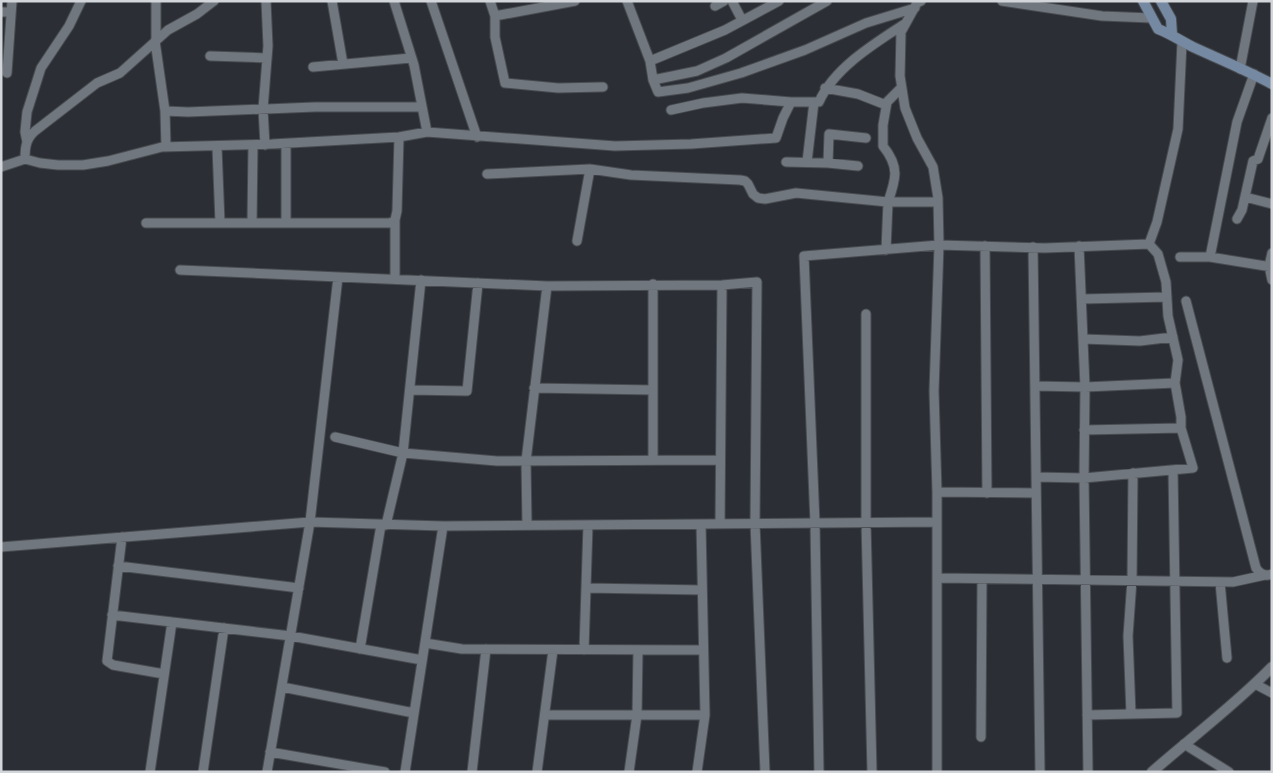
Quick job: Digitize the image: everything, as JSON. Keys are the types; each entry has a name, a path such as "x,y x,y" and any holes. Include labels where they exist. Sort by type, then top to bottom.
{"main road":[{"path":"1143,1 1158,29 1172,34 1182,42 1272,84"},
{"path":"1161,1 1172,19 1172,34"}],"street":[{"path":"7,74 12,1"},
{"path":"27,142 25,132 27,112 41,68 69,26 81,1"},
{"path":"156,1 155,40 165,111 166,147"},
{"path":"25,158 25,147 29,136 35,131 97,83 120,73 168,30 197,14 214,1"},
{"path":"265,145 263,109 268,46 266,1"},
{"path":"332,1 343,64"},
{"path":"394,1 411,58 427,132"},
{"path":"431,1 477,137"},
{"path":"490,1 495,16 495,37 505,83 558,88 603,87"},
{"path":"495,16 575,1"},
{"path":"627,1 650,61 653,80 658,92 688,88 778,60 918,3"},
{"path":"715,6 724,1"},
{"path":"732,1 742,20"},
{"path":"650,61 725,30 779,1"},
{"path":"653,80 697,71 734,54 814,4 827,1"},
{"path":"1002,1 1102,16 1151,18"},
{"path":"1240,69 1253,1"},
{"path":"918,3 901,32 901,88 905,108 917,138 933,167 938,202 934,391 937,492 937,772"},
{"path":"1,12 12,12"},
{"path":"671,110 703,103 742,98 819,102 825,88 845,68 875,43 906,23"},
{"path":"1149,244 1157,222 1178,129 1182,42"},
{"path":"210,56 267,58"},
{"path":"313,67 411,58"},
{"path":"1210,257 1237,122 1254,74"},
{"path":"825,88 858,94 886,106"},
{"path":"886,250 888,202 896,178 893,162 883,146 883,125 887,102 901,88"},
{"path":"1,167 25,158 40,163 83,165 108,162 166,147 286,144 399,137 427,132 615,146 691,144 776,138 791,102"},
{"path":"807,162 814,102"},
{"path":"165,111 188,112 315,107 422,107"},
{"path":"1238,219 1254,161 1258,159 1272,118"},
{"path":"828,163 829,134 866,138"},
{"path":"395,279 395,220 397,211 399,137"},
{"path":"286,144 286,224"},
{"path":"252,224 254,145"},
{"path":"217,147 220,224"},
{"path":"786,162 858,166"},
{"path":"487,174 590,170 640,176 740,180 748,184 753,194 758,198 765,199 796,193 888,202 938,202"},
{"path":"577,241 590,170"},
{"path":"1245,197 1272,204"},
{"path":"146,224 385,224 395,220"},
{"path":"819,772 815,523 804,256 938,246 1033,248 1149,244 1158,254 1166,282 1168,316 1178,360 1175,383 1181,428 1193,468 1084,478 1036,477"},
{"path":"985,246 987,493"},
{"path":"1079,246 1085,387 1084,478 1088,772"},
{"path":"1033,248 1040,772"},
{"path":"1272,253 1270,267 1272,280"},
{"path":"1180,257 1210,257 1270,267"},
{"path":"180,270 546,286 722,285 757,282 755,523 765,772"},
{"path":"267,772 310,522 338,277"},
{"path":"360,649 383,525 403,453 421,280"},
{"path":"410,390 467,391 478,283"},
{"path":"653,284 653,460"},
{"path":"720,524 722,285"},
{"path":"527,525 526,461 546,286"},
{"path":"1082,298 1167,297"},
{"path":"1186,301 1256,568 1259,573 1268,575"},
{"path":"866,314 866,522 872,772"},
{"path":"1083,339 1140,341 1173,337"},
{"path":"1035,386 1085,387 1175,383"},
{"path":"534,388 653,390"},
{"path":"1084,430 1181,428"},
{"path":"335,437 403,453 497,461 720,460"},
{"path":"1087,715 1177,713 1173,470"},
{"path":"1131,714 1128,636 1132,580 1133,474"},
{"path":"937,492 1036,493"},
{"path":"1,547 310,522 443,526 937,522"},
{"path":"584,650 588,524"},
{"path":"697,772 705,715 701,524"},
{"path":"404,772 443,526"},
{"path":"122,537 108,661 113,664 164,674"},
{"path":"118,566 299,588"},
{"path":"937,578 1233,582 1268,575"},
{"path":"981,736 982,579"},
{"path":"1220,582 1227,658"},
{"path":"586,588 702,590"},
{"path":"112,615 291,636 422,660"},
{"path":"150,772 172,622"},
{"path":"203,772 224,628"},
{"path":"425,643 462,649 703,650"},
{"path":"472,772 486,649"},
{"path":"537,772 553,650"},
{"path":"628,772 637,715 638,650"},
{"path":"1152,772 1222,714 1272,667"},
{"path":"1256,684 1272,692"},
{"path":"282,687 414,713"},
{"path":"545,715 705,715"},
{"path":"1184,744 1229,772"},
{"path":"270,752 385,772"}]}
